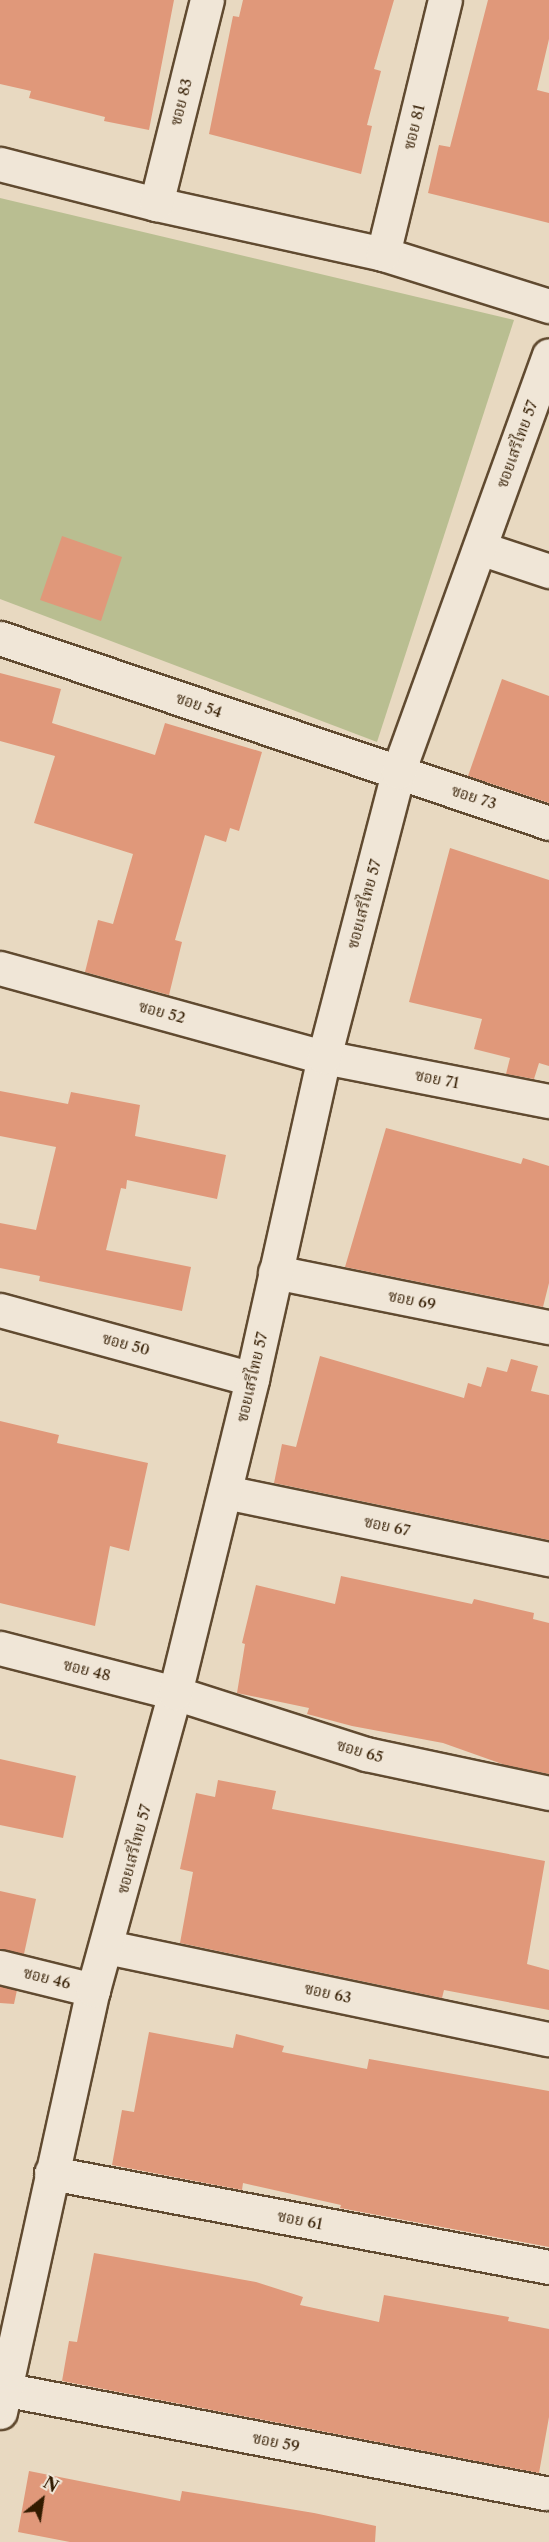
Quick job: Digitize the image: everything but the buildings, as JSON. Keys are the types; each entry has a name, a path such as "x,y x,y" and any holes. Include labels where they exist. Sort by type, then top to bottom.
{"street":[{"name":"ซอย 83","path":"156,204 207,0"},
{"name":"ซอย 81","path":"383,254 445,0"},
{"path":"0,164 156,204 383,254 549,306"},
{"name":"ซอยเสรีไทย 57","path":"4,2401 11,2320 51,2173 93,1990 107,1947 175,1693 252,1378 324,1057 398,772 549,356"},
{"path":"480,548 549,572"},
{"name":"ซอย 54","path":"0,638 398,772"},
{"name":"ซอย 73","path":"398,772 549,823"},
{"name":"ซอย 52","path":"0,968 324,1057"},
{"name":"ซอย 71","path":"324,1057 549,1101"},
{"name":"ซอย 69","path":"275,1272 549,1327"},
{"name":"ซอย 50","path":"0,1310 252,1378"},
{"name":"ซอย 67","path":"225,1492 549,1559"},
{"name":"ซอย 48","path":"0,1648 175,1693"},
{"name":"ซอย 65","path":"175,1693 366,1754 549,1794"},
{"name":"ซอย 63","path":"107,1947 549,2039"},
{"name":"ซอย 46","path":"0,1967 93,1990"},
{"name":"ซอย 61","path":"51,2173 549,2266"},
{"name":"ซอย 59","path":"4,2401 545,2493"}],"green space":[{"path":"0,198 514,320 377,742 0,599"}]}
